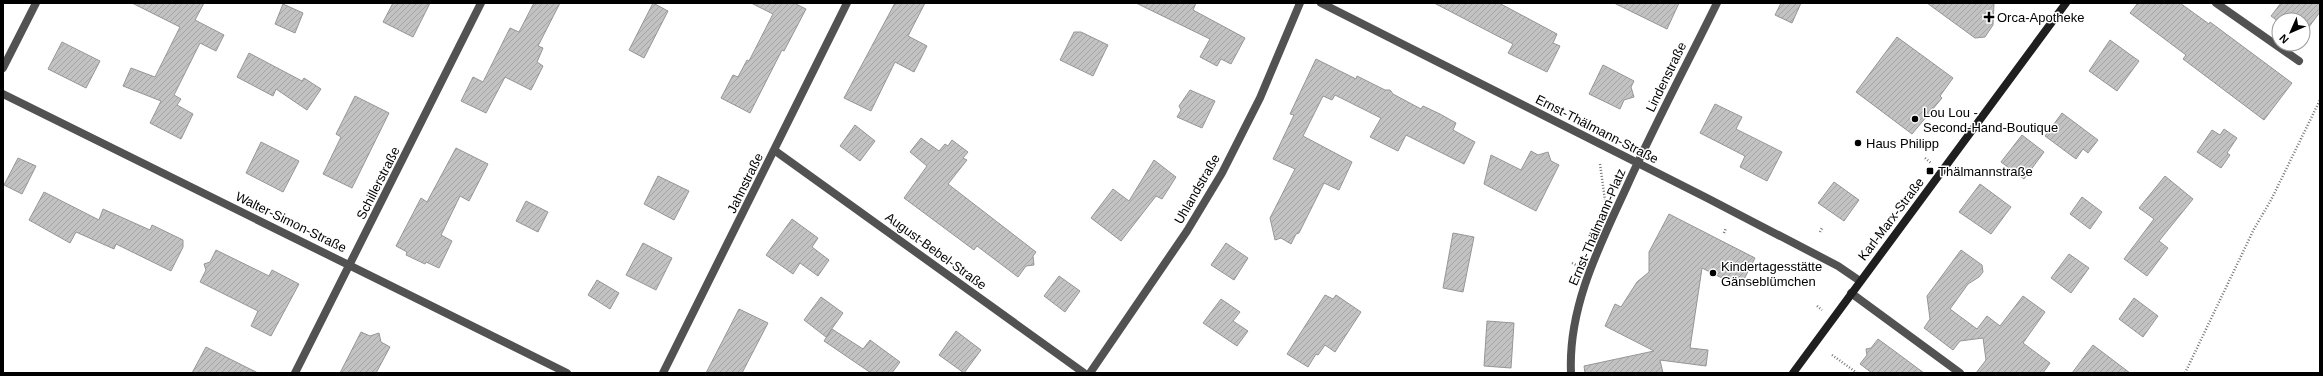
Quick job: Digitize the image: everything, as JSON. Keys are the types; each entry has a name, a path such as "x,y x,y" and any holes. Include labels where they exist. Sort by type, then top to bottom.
{"main road":[{"name":"Karl-Marx-Straße","path":"1793,373 2066,3"}],"street":[{"path":"3,68 36,3"},
{"name":"Schillerstraße","path":"295,373 481,3"},
{"name":"Jahnstraße","path":"663,373 847,3"},
{"name":"Uhlandstraße","path":"1090,373 1187,232 1222,173 1260,98 1300,3"},
{"name":"Ernst-Thälmann-Straße","path":"1321,3 1638,162 1838,266 1860,282"},
{"name":"Lindenstraße","path":"1638,162 1717,3"},
{"path":"2216,3 2299,61"},
{"name":"Walter-Simon-Straße","path":"3,94 350,264 567,373"},
{"name":"August-Bebel-Straße","path":"774,150 1084,373"},
{"name":"Ernst-Thälmann-Platz","path":"1571,373 1570,354 1582,290 1592,275 1638,162"},
{"path":"1851,293 1960,373"}],"path":[{"path":"2185,373 2254,229 2271,200 2320,100"},
{"path":"1600,164 1605,207"},
{"path":"1724,233 1726,228"},
{"path":"1820,232 1822,228"},
{"path":"1832,354 1857,373"}],"building":[{"path":"132,3 204,3 195,20 224,35 216,51 200,43 174,95 181,99 177,105 193,114 181,139 150,123 161,101 123,86 131,68 155,77 180,27"},
{"path":"393,3 430,3 413,37 383,22"},
{"path":"534,3 560,3 538,46 543,48 537,62 543,66 531,90 505,77 486,113 461,101 473,77 483,82 510,28 519,32"},
{"path":"653,3 668,11 644,58 629,50"},
{"path":"751,3 794,3 806,9 784,51 782,50 750,113 721,98 733,75 738,77 747,60 749,61 773,14"},
{"path":"895,3 925,3 908,36 927,46 914,72 895,62 871,111 844,98"},
{"path":"1136,3 1196,3 1193,10 1245,38 1231,64 1221,59 1217,66 1200,57 1210,39"},
{"path":"1434,3 1499,3 1557,34 1553,43 1560,46 1547,72 1508,53 1513,44"},
{"path":"1614,3 1679,3 1667,29"},
{"path":"1781,3 1801,3 1792,23 1775,15"},
{"path":"1927,3 1994,3 1993,25 1985,37 1975,38"},
{"path":"2138,3 2180,3 2209,24 2210,22 2292,83 2264,120 2183,59 2186,55 2130,13"},
{"path":"2281,3 2320,3 2320,12 2311,24 2311,12 2274,12"},
{"path":"283,4 303,13 295,33 275,24"},
{"path":"1074,32 1081,32 1108,45 1093,76 1060,60"},
{"path":"1897,37 1953,78 1940,96 1942,98 1912,134 1856,92"},
{"path":"2110,40 2139,61 2117,91 2089,71"},
{"path":"62,42 100,61 86,88 48,69"},
{"path":"249,53 302,81 304,78 321,89 307,110 276,89 273,96 237,77"},
{"path":"1316,59 1356,79 1357,76 1385,90 1390,90 1393,94 1421,109 1423,106 1440,114 1456,123 1453,130 1475,142 1464,164 1406,135 1398,151 1370,137 1381,118 1335,95 1332,100 1323,96 1303,136 1352,162 1339,190 1324,183 1299,233 1296,234 1291,244 1281,238 1275,240 1270,218 1295,169 1273,159 1294,115 1290,114"},
{"path":"1603,65 1634,81 1631,87 1634,97 1624,100 1620,109 1589,94"},
{"path":"1190,90 1215,101 1202,128 1177,117 1181,110 1179,106"},
{"path":"355,96 389,113 352,188 323,174 341,137 336,134"},
{"path":"1715,104 1742,117 1736,129 1782,152 1767,181 1740,167 1745,156 1700,133"},
{"path":"2062,113 2098,140 2088,153 2083,149 2076,159 2045,136"},
{"path":"855,125 875,141 860,161 840,146"},
{"path":"2224,129 2237,138 2227,153 2230,155 2221,168 2197,152 2212,130 2220,135"},
{"path":"2022,135 2044,152 2024,179 2001,162"},
{"path":"921,138 939,151 945,144 948,146 952,140 968,152 963,158 967,160 948,184 1036,252 1033,256 1034,265 1026,266 1018,277 977,246 974,250 904,198 927,166 910,152"},
{"path":"261,142 299,161 283,192 246,173"},
{"path":"456,148 488,164 469,201 460,196 441,235 452,241 439,268 426,262 425,264 406,255 407,252 396,246 421,198 427,202"},
{"path":"1531,151 1538,155 1548,152 1551,161 1559,165 1536,211 1484,184 1491,155 1521,170"},
{"path":"18,158 36,166 22,194 4,185"},
{"path":"1154,160 1176,177 1162,199 1156,196 1121,241 1091,218 1113,189 1129,201"},
{"path":"658,176 689,191 674,220 644,204"},
{"path":"2165,176 2193,199 2159,241 2168,248 2147,276 2124,259 2154,219 2139,208"},
{"path":"1834,182 1859,200 1844,221 1818,203"},
{"path":"1980,184 2011,207 1991,234 1959,212"},
{"path":"44,192 99,220 103,209 150,230 152,225 183,240 183,247 171,271 116,244 114,249 76,232 70,243 29,220"},
{"path":"2082,197 2102,212 2090,229 2070,214"},
{"path":"526,201 548,212 538,232 516,221"},
{"name":"Kindertagesstätte Gänseblümchen","path":"1669,214 1755,258 1740,287 1702,268 1690,348 1708,350 1706,366 1660,360 1663,373 1585,373 1584,366 1654,351 1605,326 1615,304 1621,307 1637,282 1649,272 1649,252"},
{"path":"792,219 818,238 812,247 829,260 818,276 800,263 793,274 766,255"},
{"path":"1453,233 1474,237 1463,292 1443,288"},
{"path":"643,243 672,258 656,290 626,275"},
{"path":"1226,243 1248,258 1234,280 1211,265"},
{"path":"216,250 269,276 272,270 299,284 271,336 251,326 258,311 200,282 206,270 204,264 210,262"},
{"path":"1961,250 1982,265 1983,272 1979,277 1968,284 1950,309 1977,329 1987,316 2000,326 2023,296 2045,312 2023,343 2050,363 2043,373 1976,373 1986,360 1983,338 1960,341 1953,350 1924,328 1930,319 1927,296"},
{"path":"2069,254 2089,268 2071,293 2051,278"},
{"path":"1059,276 1080,291 1065,312 1044,296"},
{"path":"597,280 619,293 610,309 588,295"},
{"path":"1325,295 1333,299 1336,295 1361,312 1335,352 1325,345 1318,355 1316,354 1308,367 1287,354"},
{"path":"821,297 843,313 826,337 804,320"},
{"path":"2134,298 2158,316 2143,337 2119,319"},
{"path":"1221,299 1240,312 1233,321 1248,331 1237,346 1203,323"},
{"path":"739,309 768,323 742,373 706,373"},
{"path":"1487,321 1514,323 1511,368 1484,366"},
{"path":"832,329 863,349 870,340 900,362 892,373 871,373 824,341"},
{"path":"956,331 981,350 964,373 939,355"},
{"path":"361,332 370,336 379,333 381,342 390,347 376,373 340,373"},
{"path":"1878,339 1924,373 1872,373 1860,364 1867,355 1866,349 1871,348"},
{"path":"2093,345 2130,373 2072,373"},
{"path":"206,347 258,373 192,373"}],"place":[{"name":"Orca-Apotheke","path":"1989,17"},
{"name":"Lou Lou - Second-Hand-Boutique","path":"1915,119"},
{"name":"Haus Philipp","path":"1858,143"},
{"name":"Thälmannstraße","path":"1930,171"},
{"name":"Kindertagesstätte Gänseblümchen","path":"1713,273"}]}
